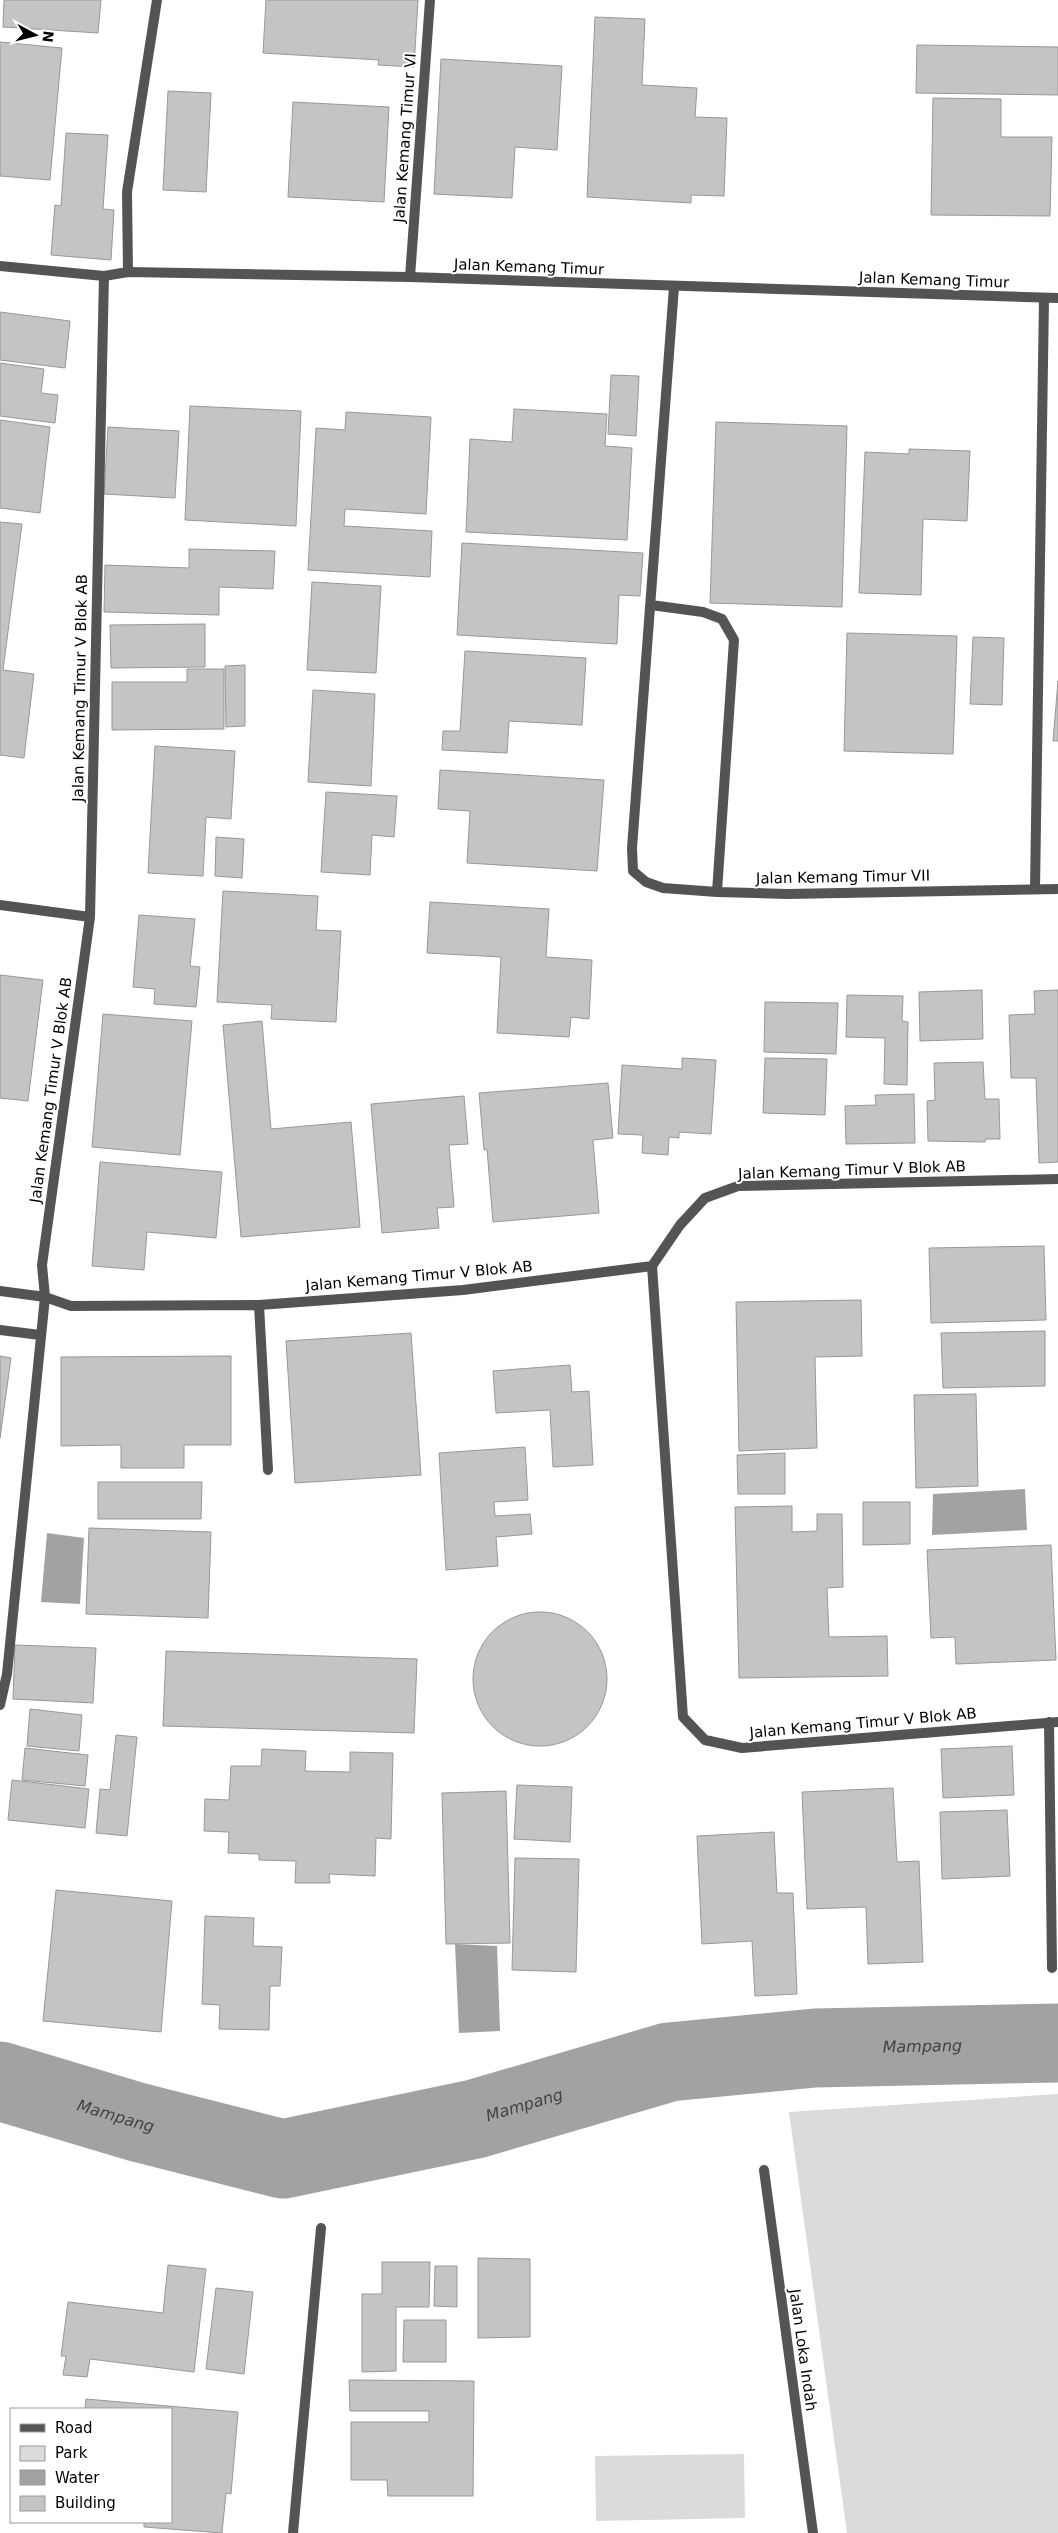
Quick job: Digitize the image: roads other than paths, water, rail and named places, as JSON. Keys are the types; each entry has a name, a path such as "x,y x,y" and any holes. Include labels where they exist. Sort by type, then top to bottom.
{"street":[{"path":"128,272 127,192 157,0"},
{"name":"Jalan Kemang Timur VI","path":"410,277 430,0"},
{"name":"Jalan Kemang Timur","path":"0,266 104,276 128,272 410,277 1058,298"},
{"name":"Jalan Kemang Timur V Blok AB","path":"104,276 90,917 42,1265 45,1297 71,1306 259,1305 463,1290 652,1266"},
{"path":"674,287 651,605 703,612 722,619 734,640 717,892"},
{"path":"1035,889 1044,298"},
{"name":"Jalan Kemang Timur VII","path":"651,605 632,848 634,870 646,882 664,888 787,894 1058,889"},
{"path":"0,905 90,917"},
{"name":"Jalan Kemang Timur V Blok AB","path":"1053,1722 742,1748 705,1740 682,1717 652,1266 680,1225 704,1198 738,1186 1058,1179"},
{"path":"0,1291 45,1297 0,1704"},
{"path":"259,1305 268,1470"},
{"path":"0,1330 40,1335"},
{"path":"1052,1968 1053,1722"},
{"name":"Jalan Loka Indah","path":"764,2170 813,2533"},
{"path":"293,2533 321,2228"}],"water":[{"path":"1025,1489 1027,1530 932,1535 933,1494"},
{"path":"47,1533 84,1538 80,1604 41,1602"},
{"path":"455,1944 497,1946 500,2031 459,2033"}],"waterway":[{"name":"Mampang","path":"0,2081 137,2122 283,2159 475,2119 669,2062 815,2048 1058,2043"}]}
